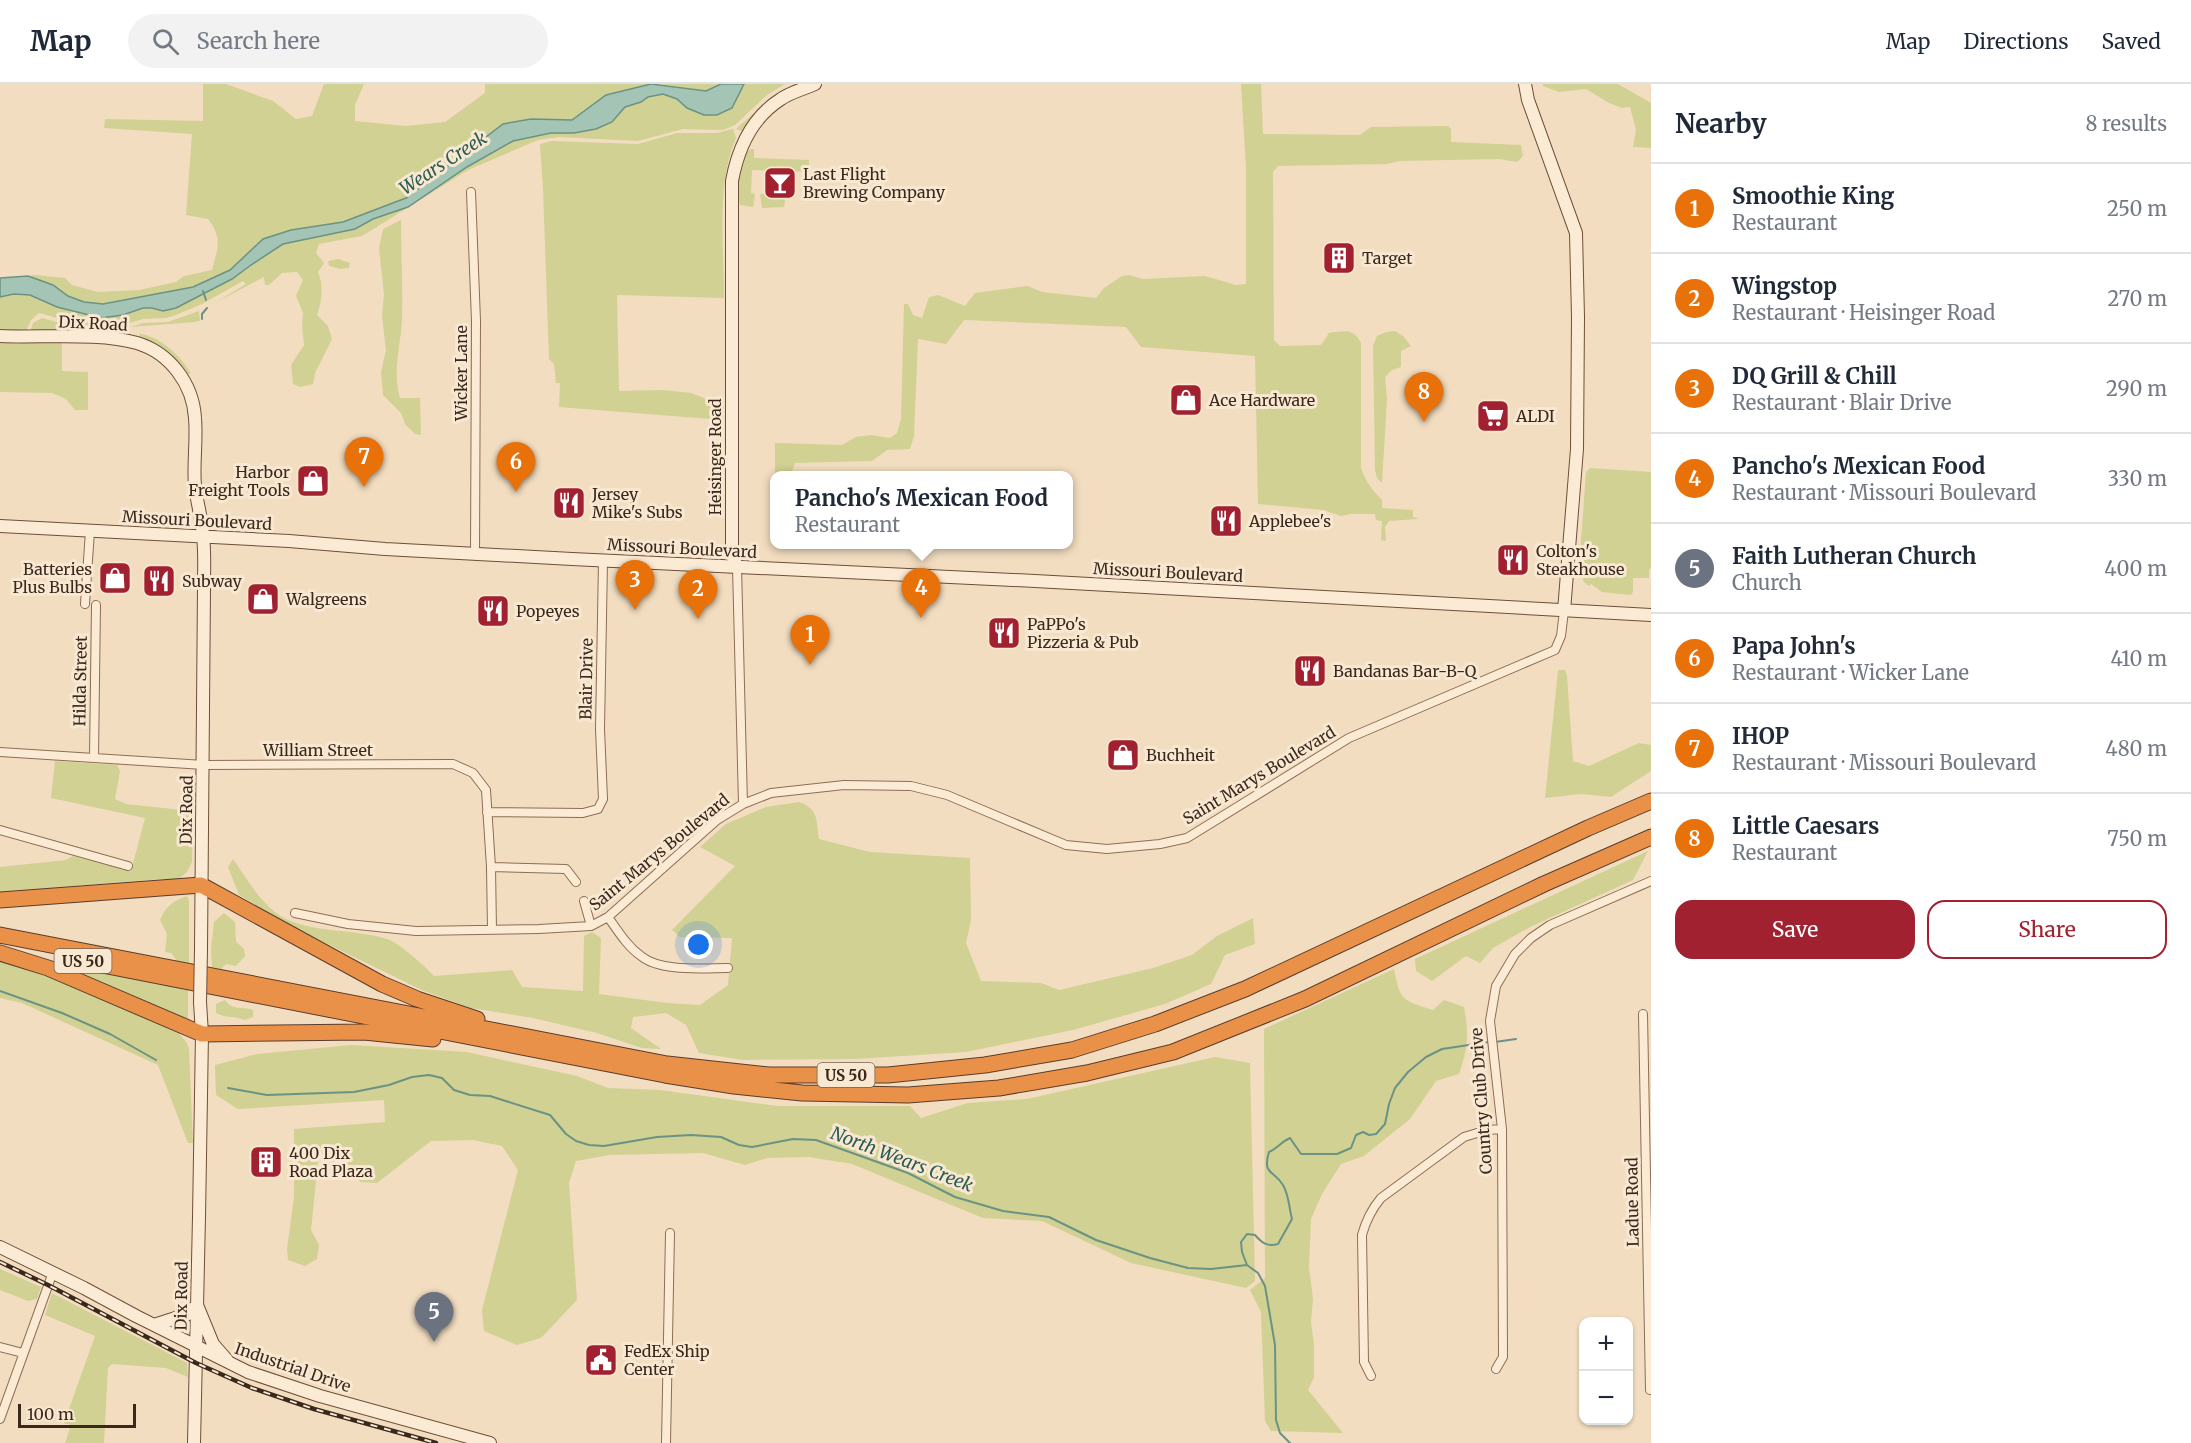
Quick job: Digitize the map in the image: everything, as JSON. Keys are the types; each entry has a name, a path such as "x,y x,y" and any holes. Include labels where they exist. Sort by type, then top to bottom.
{"highway":[{"name":"US 50","path":"0,935 667,1064 769,1075 888,1075 985,1065 1072,1050 1155,1024 1245,989 1577,833 1651,801"},
{"name":"US 50","path":"0,945 665,1075 734,1086 802,1092 908,1095 999,1088 1087,1073 1173,1052 1305,999 1544,884 1651,837"},
{"path":"0,900 201,885 382,984 417,999 555,1043"},
{"path":"0,953 48,968 202,1034 364,1032 534,1050"}],"main road":[{"name":"Heisinger Road","path":"737,567 732,554 732,181 735,163 746,136 756,121 781,98 815,84"},
{"path":"1526,84 1528,100 1576,233 1577,449 1564,611"},
{"name":"Dix Road","path":"3,336 120,339 149,348 171,364 187,386 194,406 195,487 203,537 204,765 200,1002 202,1034 194,1443"},
{"name":"Missouri Boulevard","path":"0,526 603,561 1108,585 1651,615"},
{"name":"Industrial Drive","path":"0,1248 53,1272 248,1372 320,1396 490,1443"},
{"path":"154,1325 188,1314 197,1305 213,1344 230,1364"}],"street":[{"name":"Wicker Lane","path":"471,192 476,321 475,554"},
{"path":"85,604 90,531"},
{"name":"Blair Drive","path":"488,812 583,813 598,809 603,799 600,729 603,561"},
{"name":"Heisinger Road","path":"737,567 743,804"},
{"name":"Hilda Street","path":"94,757 96,604"},
{"name":"Saint Marys Boulevard","path":"295,913 348,924 416,931 591,926 608,917 717,820 743,804 771,793 844,785 911,786 946,795 1066,845 1107,849 1187,838 1349,738 1555,650 1561,636 1564,611"},
{"name":"William Street","path":"0,752 204,765 453,764 473,773 486,790 492,930"},
{"path":"0,830 128,866"},
{"path":"491,867 566,869 576,882"},
{"name":"Country Club Drive","path":"1496,1369 1503,1357 1502,1129 1490,1021 1496,986 1515,954 1531,938 1550,925 1651,881"},
{"path":"584,901 591,926"},
{"path":"608,917 625,941 652,963 674,967 728,968"},
{"name":"Ladue Road","path":"1643,1014 1650,1273 1650,1390"},
{"path":"1371,1376 1364,1362 1362,1250 1362,1235 1369,1215 1381,1198 1464,1137 1487,1130 1502,1129"},
{"path":"666,1443 670,1233"},
{"path":"0,1419 53,1272"},
{"path":"0,1347 23,1353"}],"green space":[{"path":"203,84 226,84 273,101 296,119 312,116 324,84 364,84 355,105 355,121 406,126 445,122 485,93 485,84 651,84 606,95 572,120 531,119 503,124 406,198 343,222 291,230 263,239 230,270 193,287 104,304 84,302 68,296 53,285 28,276 65,278 72,285 98,292 139,290 176,282 184,276 212,270 218,243 216,232 208,219 186,215 192,134 104,128 105,119 203,121"},
{"path":"660,84 721,84 706,91"},
{"path":"744,84 785,84 767,95 735,125 723,130 683,129 638,141 558,137 538,140 468,170 362,236 319,244 316,253 324,263 318,272 322,294 317,315 328,326 332,339 315,373 313,384 300,387 293,384 291,365 304,345 303,313 296,296 303,280 297,272 282,273 269,285 265,285 264,277 215,303 246,284 243,281 202,304 166,318 143,319 112,328 85,326 39,313 31,320 26,331 0,330 0,297 14,294 30,295 82,314 123,315 143,308 163,311 176,308 232,279 283,244 356,229 373,219 408,207 467,167 513,141 551,133 574,133 612,122 625,107 648,97 663,94 677,99 687,108 704,115 717,115 739,93"},
{"path":"794,84 800,84 759,109 742,131 736,129 773,96"},
{"path":"1241,84 1261,84 1263,134 1360,135 1371,127 1448,126 1451,129 1451,142 1521,145 1523,156 1517,162 1499,159 1278,166 1273,172 1274,340 1280,346 1321,345 1329,333 1343,331 1355,335 1361,343 1361,468 1370,486 1382,500 1382,508 1413,510 1413,517 1418,518 1389,521 1385,527 1386,541 1381,540 1382,521 1376,520 1375,514 1341,516 1323,510 1258,504 1255,356 1141,347 1126,327 964,320 946,344 918,339 914,436 910,449 887,450 872,461 795,463 792,471 775,471 775,443 842,445 856,437 871,435 890,438 897,433 901,419 904,304 908,304 913,315 922,318 929,297 938,295 965,306 975,293 1028,286 1042,292 1096,298 1104,288 1122,276 1129,275 1143,279 1205,276 1236,285 1246,284 1246,168"},
{"path":"1543,84 1618,84 1651,103 1651,148 1633,147 1636,130 1630,107 1622,108 1609,103 1586,89 1559,92"},
{"path":"733,129 736,138 730,156 723,195 724,298 617,295 619,391 662,390 691,393 724,406 723,420 559,407 560,383 556,383 554,364 549,359 540,144 552,141 638,144 677,133 717,133"},
{"path":"750,149 754,149 754,158 809,160 809,172 752,170 751,193 755,194 753,207 740,205 738,188 740,167 745,154"},
{"path":"760,194 786,195 784,207 762,208"},
{"path":"401,220 402,319 397,378 400,398 420,398 421,435 415,434 405,424 401,413 383,395 381,372 386,350 382,316 384,294 379,248 383,229"},
{"path":"338,259 350,263 349,268 329,266 328,261"},
{"path":"199,311 200,321 130,327 144,323 168,322"},
{"path":"42,318 84,330 129,331 123,333 33,331 31,329 33,323"},
{"path":"1395,331 1403,336 1411,346 1401,351 1401,367 1392,370 1385,377 1387,399 1382,483 1377,478 1375,470 1373,346 1377,336"},
{"path":"140,334 155,339 170,348 191,374 187,374 166,352 139,337"},
{"path":"0,342 62,342 62,371 88,372 88,410 75,410 66,399 52,393 0,392"},
{"path":"1590,468 1651,472 1651,568 1649,578 1633,578 1631,595 1602,592 1591,584 1589,586 1584,582 1579,568 1586,472"},
{"path":"1558,670 1565,670 1567,676 1573,761 1589,766 1639,743 1651,745 1651,771 1611,797 1581,794 1545,798"},
{"path":"55,761 117,765 120,771 115,799 126,804 182,810 191,783 194,783 192,862 187,872 178,880 161,879 0,892 0,867 66,860 73,856 131,871 145,818 51,798"},
{"path":"799,802 813,812 817,821 819,839 870,852 970,858 971,920 966,943 981,981 1041,983 1059,990 1153,968 1192,955 1217,936 1253,918 1255,944 1225,955 1211,984 1165,1004 1073,1030 966,1052 855,1059 743,1060 699,1053 686,1025 666,1013 633,1017 631,1028 661,1049 642,1048 597,1033 533,1018 471,1008 424,991 286,924 239,895 228,867 233,859 250,885 271,909 288,920 312,927 387,939 419,961 434,976 512,970 522,987 583,991 584,936 592,932 601,938 599,994 700,1005 728,985 732,938 680,937 672,930 735,866 700,847 726,824 766,807"},
{"path":"1648,851 1633,880 1530,927 1493,948 1480,963 1466,956 1432,981 1416,971 1415,959"},
{"path":"187,896 189,901 189,963 177,961 171,953 165,952 167,934 160,920 170,905"},
{"path":"224,913 235,922 236,942 244,949 245,956 236,966 226,964 221,969 212,967 211,949 214,922"},
{"path":"35,957 188,988 188,1018 186,1020"},
{"path":"0,961 81,988 178,1032 187,1043 189,1050 193,1143 188,1143 158,1065 22,1003 0,998"},
{"path":"1394,969 1398,988 1404,998 1409,1001 1433,1010 1444,1000 1464,1007 1467,1041 1464,1056 1459,1074 1436,1081 1410,1119 1364,1156 1341,1164 1322,1194 1311,1219 1309,1267 1313,1299 1311,1322 1314,1377 1308,1390 1343,1433 1271,1431 1265,1421 1261,1312 1250,1290 1265,1278 1264,1029"},
{"path":"225,1000 234,1007 253,1010 253,1017 245,1020 216,1013 216,1004"},
{"path":"351,1045 467,1052 577,1076 608,1088 660,1090 777,1106 910,1106 921,1118 968,1103 1027,1099 1215,1057 1250,1063 1255,1281 1246,1288 1131,1263 1042,1221 983,1218 852,1164 809,1157 767,1158 745,1165 703,1153 609,1155 576,1161 569,1183 577,1300 541,1338 517,1345 484,1331 482,1310 518,1170 502,1146 473,1140 431,1141 377,1183 361,1182 319,1152 311,1230 319,1245 317,1259 305,1266 288,1260 287,1249 294,1198 294,1129 385,1122 384,1100 238,1109 216,1095 215,1065 257,1054"},
{"path":"0,1269 41,1287 37,1299 28,1301 0,1290"},
{"path":"52,1293 187,1363 188,1377 166,1368 112,1364 108,1368 104,1443 65,1443 71,1425 64,1423 95,1336 45,1315"}],"shaded area":[{"path":"651,84 706,91 721,84 744,84 732,108 717,115 704,115 687,108 677,99 663,94 648,97 625,107 612,122 596,129 574,133 551,133 513,141 467,167 408,207 373,219 355,229 283,244 232,279 176,308 163,311 143,308 123,315 101,318 57,307 30,295 14,294 0,297 0,278 28,276 53,285 68,296 84,302 103,304 193,287 230,270 263,239 291,230 343,222 406,198 503,124 531,119 572,120 606,95"}],"waterway":[{"path":"203,291 206,300"},
{"path":"202,319 202,314 207,308"},
{"name":"North Wears Creek","path":"0,991 62,1013 110,1034 156,1060"},
{"path":"1495,1042 1516,1039"},
{"path":"1247,1265 1241,1242 1247,1234 1255,1235 1268,1245 1278,1244 1292,1219 1285,1189 1280,1180 1268,1169 1269,1152 1290,1138 1301,1154 1337,1154 1351,1148 1356,1135 1363,1132 1369,1135 1376,1134 1385,1124 1395,1088 1408,1072 1426,1057 1442,1049 1489,1042"},
{"name":"North Wears Creek","path":"228,1088 267,1095 354,1092 389,1085 412,1077 429,1075 442,1078 454,1090 470,1095 490,1096 550,1115 566,1134 576,1141 589,1145 604,1146 657,1137 691,1135 721,1137 739,1145 752,1147 793,1139 816,1140 908,1173 955,1197 1003,1211 1049,1217 1096,1240 1150,1258 1188,1268 1211,1269 1247,1265 1258,1273 1265,1286 1275,1345 1276,1420 1280,1433 1290,1443"}],"railway":[{"path":"0,1262 196,1363 252,1388 314,1409 436,1443"}],"place":[{"name":"Last Flight Brewing Company","path":"780,183"},
{"name":"Target","path":"1339,258"},
{"name":"Ace Hardware","path":"1186,400"},
{"name":"ALDI","path":"1493,416"},
{"name":"Little Caesars","path":"1424,422"},
{"name":"Harbor Freight Tools","path":"313,481"},
{"name":"IHOP","path":"364,487"},
{"name":"Papa John's","path":"516,492"},
{"name":"Jersey Mike's Subs","path":"569,503"},
{"name":"Applebee's","path":"1226,521"},
{"name":"Colton's Steakhouse","path":"1513,560"},
{"name":"Batteries Plus Bulbs","path":"115,578"},
{"name":"Subway","path":"159,581"},
{"name":"Walgreens","path":"263,599"},
{"name":"DQ Grill & Chill","path":"635,610"},
{"name":"Popeyes","path":"493,611"},
{"name":"Pancho's Mexican Food","path":"921,618"},
{"name":"Wingstop","path":"698,619"},
{"name":"PaPPo's Pizzeria & Pub","path":"1004,633"},
{"name":"Smoothie King","path":"810,665"},
{"name":"Bandanas Bar-B-Q","path":"1310,671"},
{"name":"Buchheit","path":"1123,755"},
{"name":"400 Dix Road Plaza","path":"266,1162"},
{"name":"Faith Lutheran Church","path":"434,1342"},
{"name":"FedEx Ship Center","path":"601,1360"}],"water label":[{"name":"Wears Creek","path":"443,163"}]}
